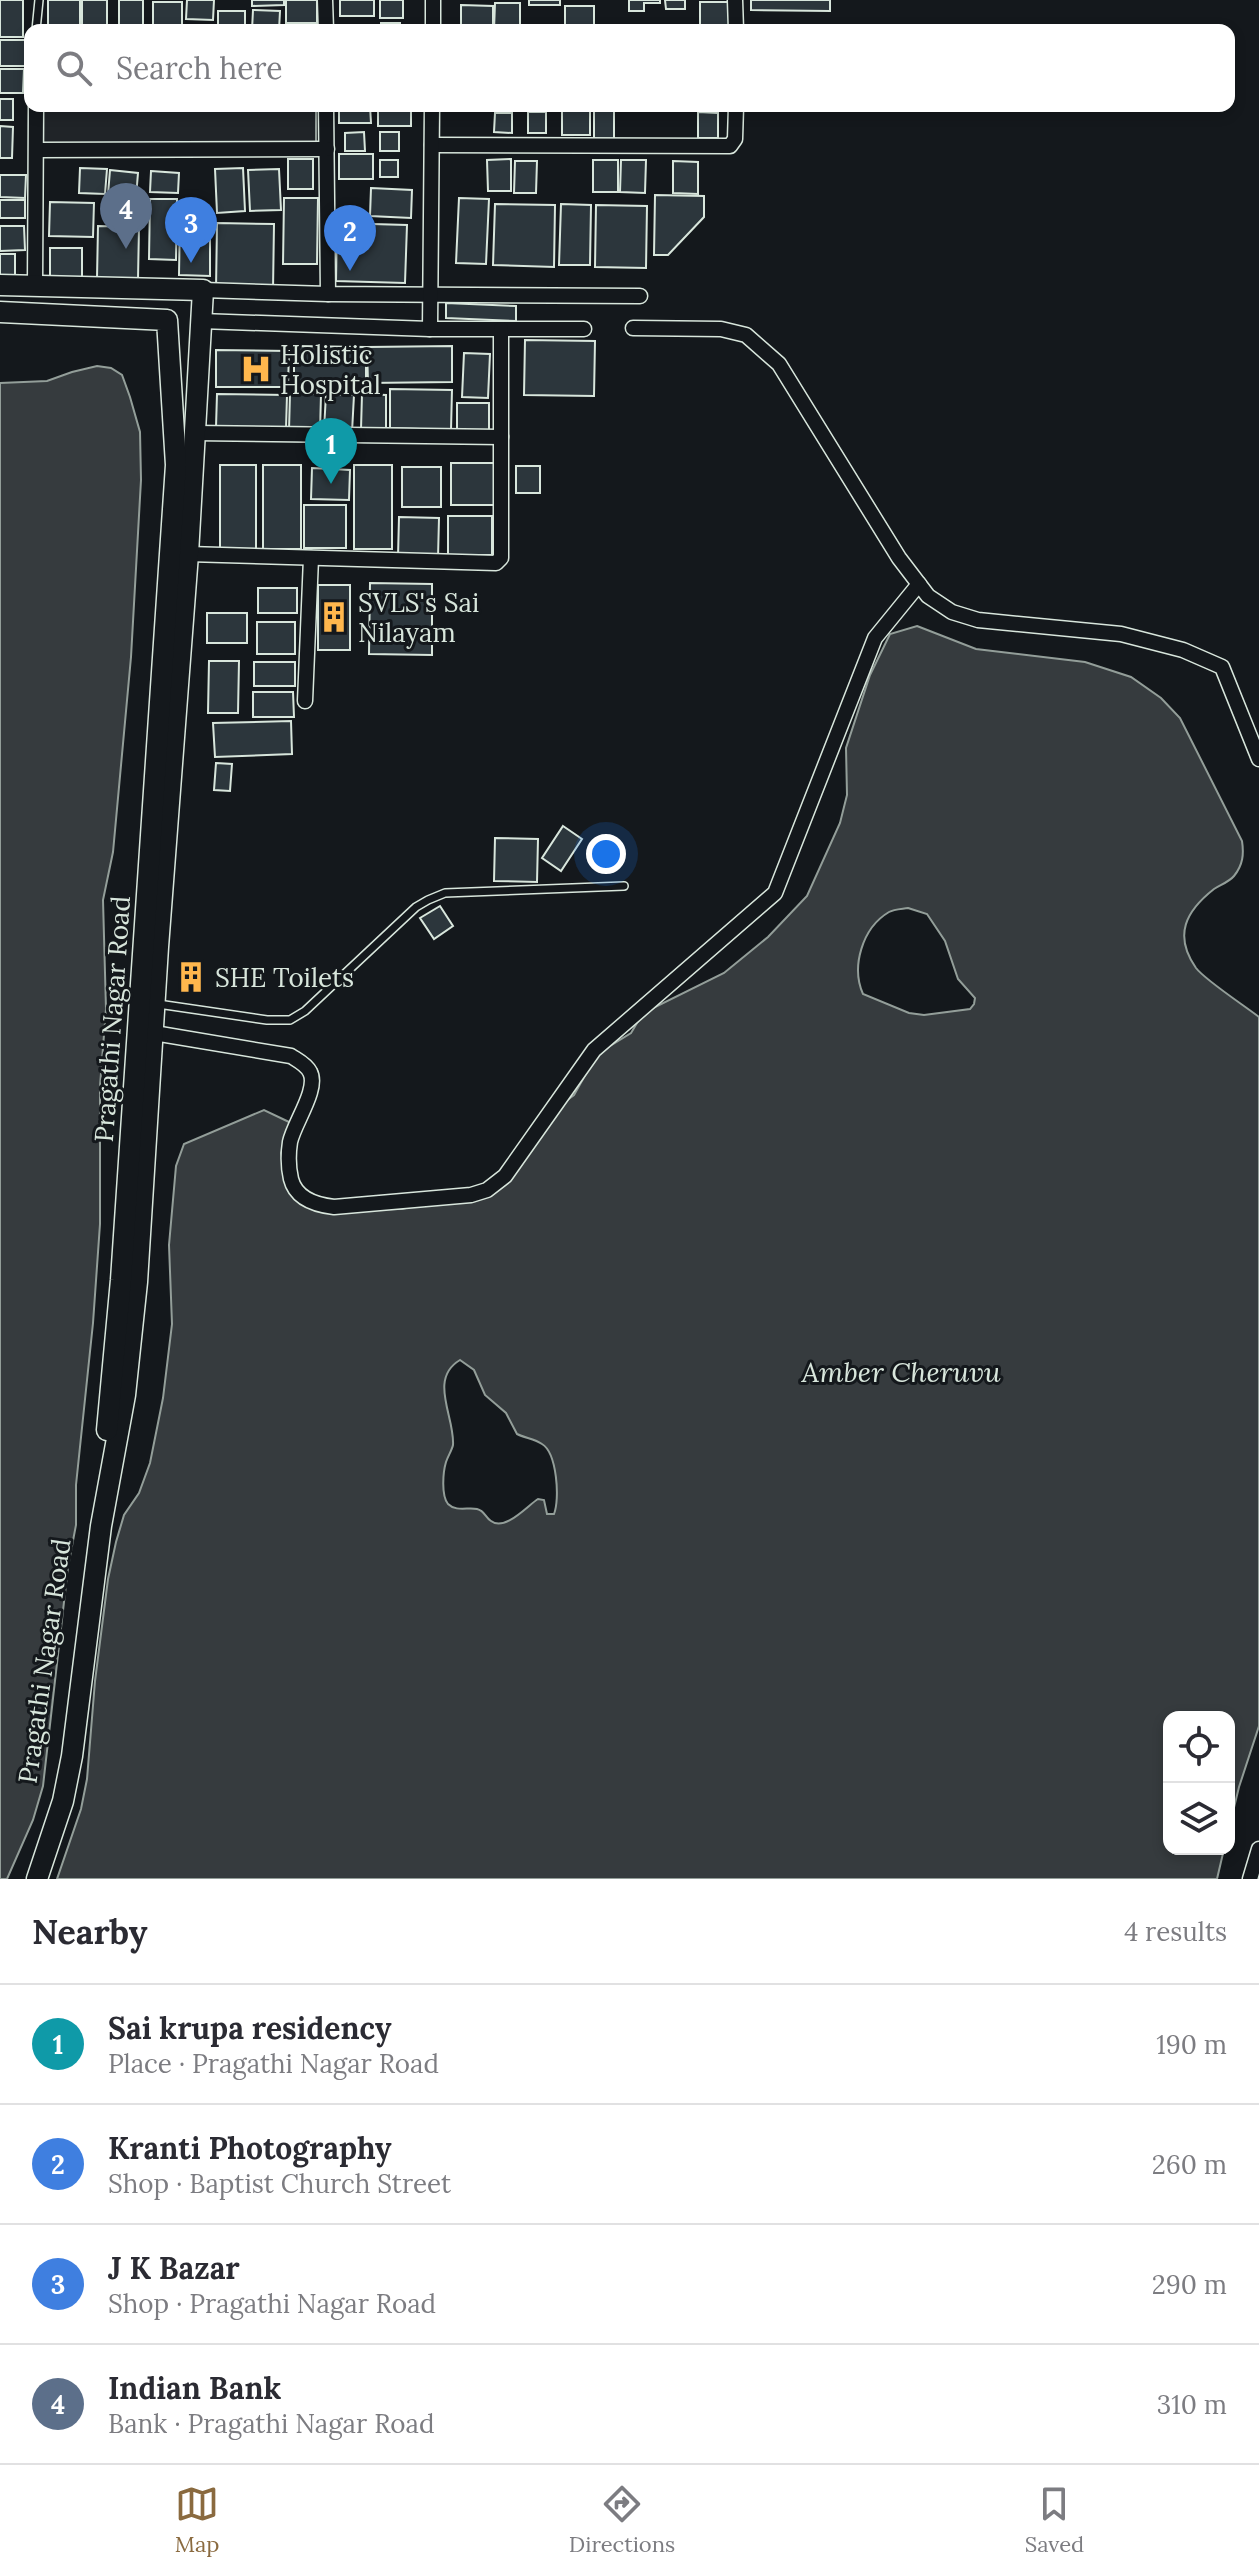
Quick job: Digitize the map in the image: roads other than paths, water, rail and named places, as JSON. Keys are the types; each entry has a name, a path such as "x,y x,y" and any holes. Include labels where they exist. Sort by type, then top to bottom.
{"main road":[{"path":"0,285 203,290"},
{"name":"Pragathi Nagar Road","path":"23,1879 55,1785 106,1431 121,1280 176,465 167,320 169,290"},
{"name":"Pragathi Nagar Road","path":"37,1879 63,1801 72,1756 101,1526 122,1411 137,1282 188,554 203,290"},
{"path":"0,312 201,321"}],"street":[{"path":"325,0 326,24"},
{"path":"433,0 433,24"},
{"path":"735,0 736,24"},
{"path":"35,286 36,112"},
{"path":"326,112 328,294"},
{"path":"430,329 432,112"},
{"path":"432,145 730,146 735,139 736,112"},
{"path":"37,150 327,149"},
{"path":"203,290 640,296"},
{"path":"201,321 430,329 584,329"},
{"path":"633,328 721,329 746,335 779,364 891,545 928,596 952,612 978,620 1121,634 1183,650 1222,667 1259,759"},
{"path":"188,554 496,563 501,558 501,329"},
{"path":"194,433 501,437"},
{"path":"305,701 311,558"},
{"path":"154,1033 291,1056 301,1062 310,1072 312,1084 291,1139 289,1169 293,1186 316,1205 334,1207 471,1195 487,1190 505,1176 594,1050 775,893 875,638 919,584"},
{"path":"1250,1879 1259,1849"}],"lane":[{"path":"37,24 39,0"},
{"path":"155,1004 267,1020 290,1020 305,1011 416,907 445,893 624,886"}],"water":[{"path":"97,366 111,368 122,375 140,432 141,480 131,657 113,852 103,900 106,1009 100,1086 100,1224 76,1485 76,1525 68,1567 43,1786 33,1820 7,1879 0,1879 0,383 47,381"},
{"name":"Amber Cheruvu","path":"917,626 976,649 1085,662 1131,677 1161,698 1180,718 1242,841 1242,859 1237,872 1196,906 1184,934 1185,945 1196,968 1259,1017 1259,1726 1235,1803 1235,1711 1163,1711 1163,1855 1223,1855 1217,1879 57,1879 81,1809 87,1779 95,1681 116,1542 124,1515 139,1493 150,1463 163,1398 172,1324 169,1245 176,1166 184,1144 264,1110 289,1122 281,1153 290,1192 315,1210 402,1209 505,1184 558,1107 574,1095 597,1054 631,1033 643,1013 724,973 768,937 807,896 840,823 847,795 846,748 870,675 890,634","holes":["908,908 927,914 945,941 958,979 975,998 970,1009 924,1015 909,1013 863,994 859,960 872,928 889,912 896,910","460,1360 474,1370 485,1395 506,1413 517,1434 539,1442 547,1449 556,1477 554,1514 547,1514 544,1500 538,1499 516,1516 497,1523 480,1510 458,1509 448,1504 443,1477 453,1445 453,1434 445,1399 446,1377"]}],"place":[{"name":"Indian Bank","path":"126,249"},
{"name":"J K Bazar","path":"191,263"},
{"name":"Kranti Photography","path":"350,271"},
{"name":"Holistic Hospital","path":"256,369"},
{"name":"Sai krupa residency","path":"331,484"},
{"name":"SVLS's Sai Nilayam","path":"334,617"},
{"name":"SHE Toilets","path":"191,977"}]}
